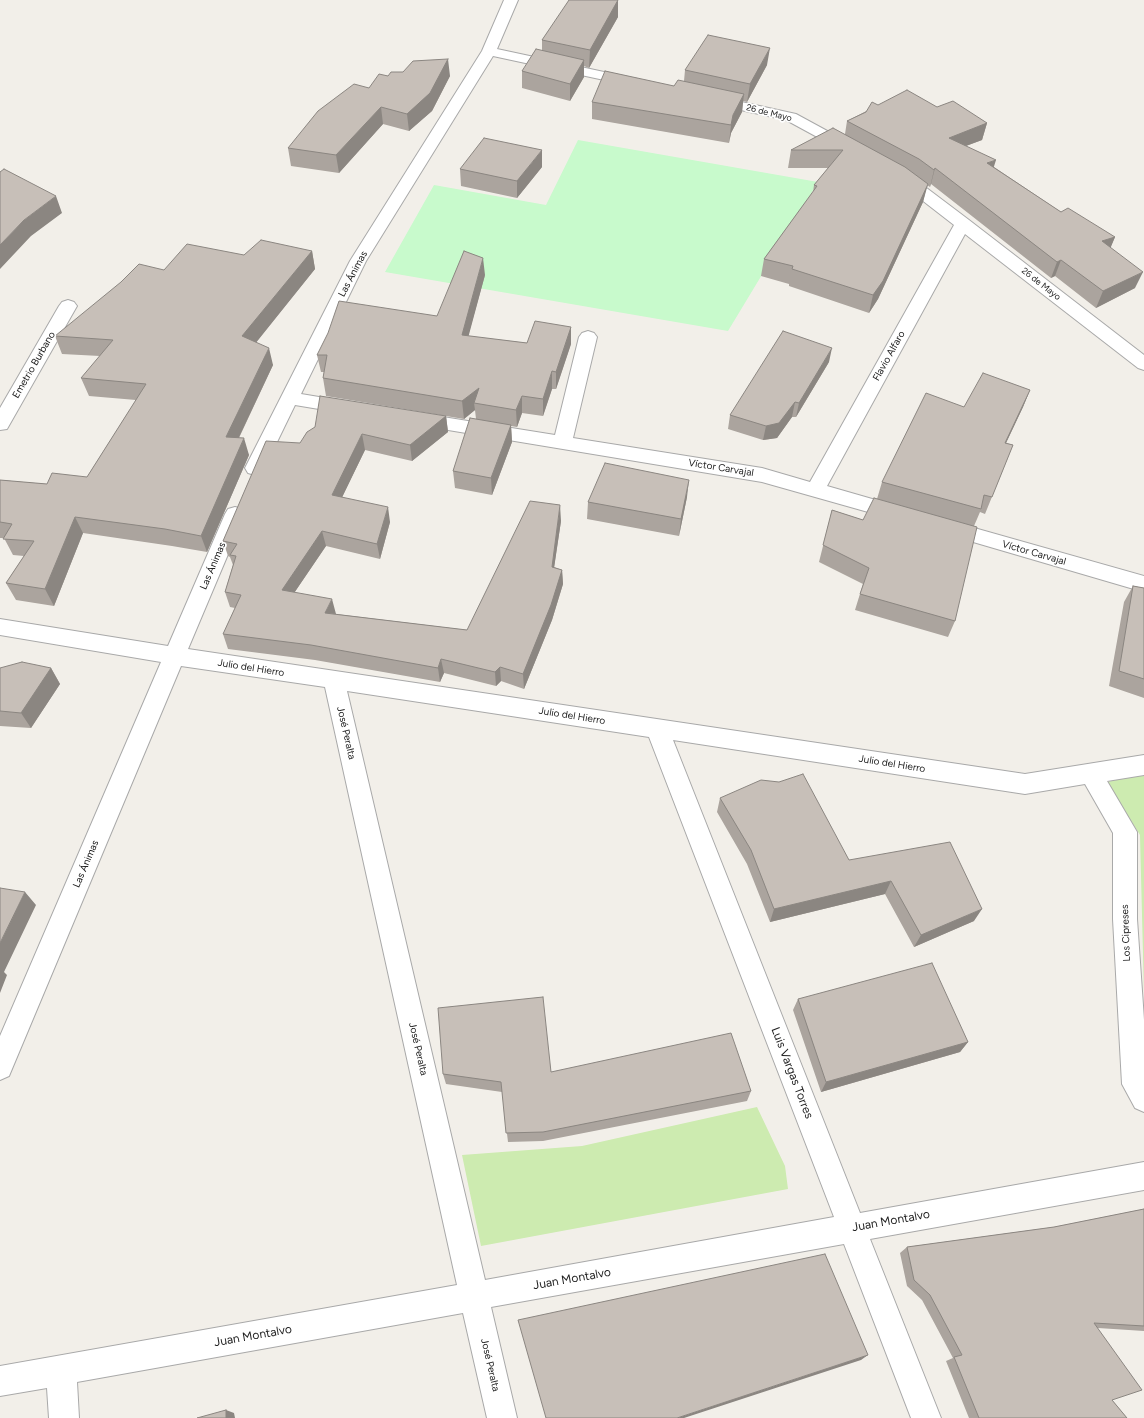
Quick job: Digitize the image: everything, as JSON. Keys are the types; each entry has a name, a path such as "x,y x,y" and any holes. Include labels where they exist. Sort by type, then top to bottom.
{"street":[{"name":"Las Ánimas","path":"0,1067 262,450 358,261 489,51 511,0"},
{"path":"489,51 644,85"},
{"name":"26 de Mayo","path":"698,97 791,117 860,154"},
{"name":"26 de Mayo","path":"887,169 908,180 1144,364"},
{"name":"Flavio Alfaro","path":"815,490 963,223"},
{"name":"Emetrio Burbano","path":"0,424 68,306"},
{"path":"563,442 588,337"},
{"path":"289,398 367,411"},
{"name":"Víctor Carvajal","path":"398,416 762,475 1144,584"},
{"name":"Julio del Hierro","path":"0,627 175,656 1025,784 1144,765"},
{"name":"José Peralta","path":"334,680 502,1418"},
{"name":"Luis Vargas Torres","path":"657,728 926,1418"},
{"name":"Los Cipreses","path":"1091,774 1125,832 1125,919 1135,1084 1144,1099"},
{"name":"Juan Montalvo","path":"0,1381 1144,1176"},
{"path":"61,1370 64,1418"}],"green space":[{"path":"578,140 818,182 728,331 385,272 434,185 546,205"},
{"path":"1144,774 1144,995 1140,835 1107,782"},
{"path":"757,1107 785,1166 788,1189 481,1246 462,1155 582,1146"}],"building":[{"path":"569,0 618,0 590,50 542,40"},
{"path":"708,35 770,48 750,84 685,70"},
{"path":"536,49 584,60 570,84 522,71"},
{"path":"448,59 430,93 407,114 381,107 336,155 288,148 318,111 354,84 369,88 379,74 388,76 391,72 403,72 413,61"},
{"path":"605,71 674,86 678,80 744,94 733,115 731,125 592,102"},
{"path":"907,90 937,107 953,101 987,123 949,138 996,160 987,163 1061,212 1068,208 1115,237 1102,241 1143,272 1103,291 1061,260 1057,262 935,168 934,170 919,159 847,121 866,112 872,102 878,105"},
{"path":"833,128 905,167 928,184 883,281 873,295 792,269 793,266 764,259 817,186 814,185 843,150 791,150"},
{"path":"484,138 542,150 517,181 460,169"},
{"path":"4,169 56,196 24,220 0,245 0,172"},
{"path":"261,240 312,251 242,336 269,348 226,437 244,438 201,536 165,529 75,517 45,589 6,583 34,541 3,539 12,524 0,522 0,480 47,484 52,473 87,477 146,384 81,378 113,340 55,336 121,282 139,264 164,270 187,244 244,255"},
{"path":"464,251 483,258 462,335 527,343 535,321 571,327 556,372 552,371 543,399 522,396 516,410 474,403 479,388 462,401 323,378 327,355 317,355 328,333 339,301 437,316"},
{"path":"783,331 832,348 799,403 795,402 779,423 766,426 730,415"},
{"path":"983,373 1030,390 1005,443 1013,445 992,497 984,495 981,509 882,482 926,393 964,407"},
{"path":"320,396 446,416 410,445 362,434 332,495 388,507 377,544 322,531 282,590 332,599 325,613 467,630 530,501 560,505 552,567 562,570 551,605 523,674 500,667 495,672 441,659 438,668 311,645 223,634 241,595 225,592 236,556 230,555 237,544 223,541 266,441 300,443 307,432 315,427"},
{"path":"470,418 511,425 491,478 453,471"},
{"path":"605,463 689,480 681,519 588,502"},
{"path":"874,498 977,527 955,621 860,594 869,568 823,545 832,510 863,520"},
{"path":"1133,586 1144,588 1144,679 1119,671"},
{"path":"22,662 51,668 21,713 0,711 0,668"},
{"path":"803,774 849,860 950,842 982,909 921,935 891,881 774,909 751,850 720,798 761,780 779,782"},
{"path":"0,888 25,892 0,943"},
{"path":"932,963 968,1042 826,1082 798,999"},
{"path":"543,997 551,1072 731,1033 751,1091 543,1132 506,1133 501,1082 443,1074 438,1008"},
{"path":"1144,1209 1144,1326 1094,1323 1142,1390 1112,1400 1127,1418 979,1418 954,1357 962,1355 930,1295 914,1280 907,1247 1054,1227"},
{"path":"825,1254 868,1355 677,1418 546,1418 518,1320"},
{"path":"226,1410 226,1418 197,1418"}]}
